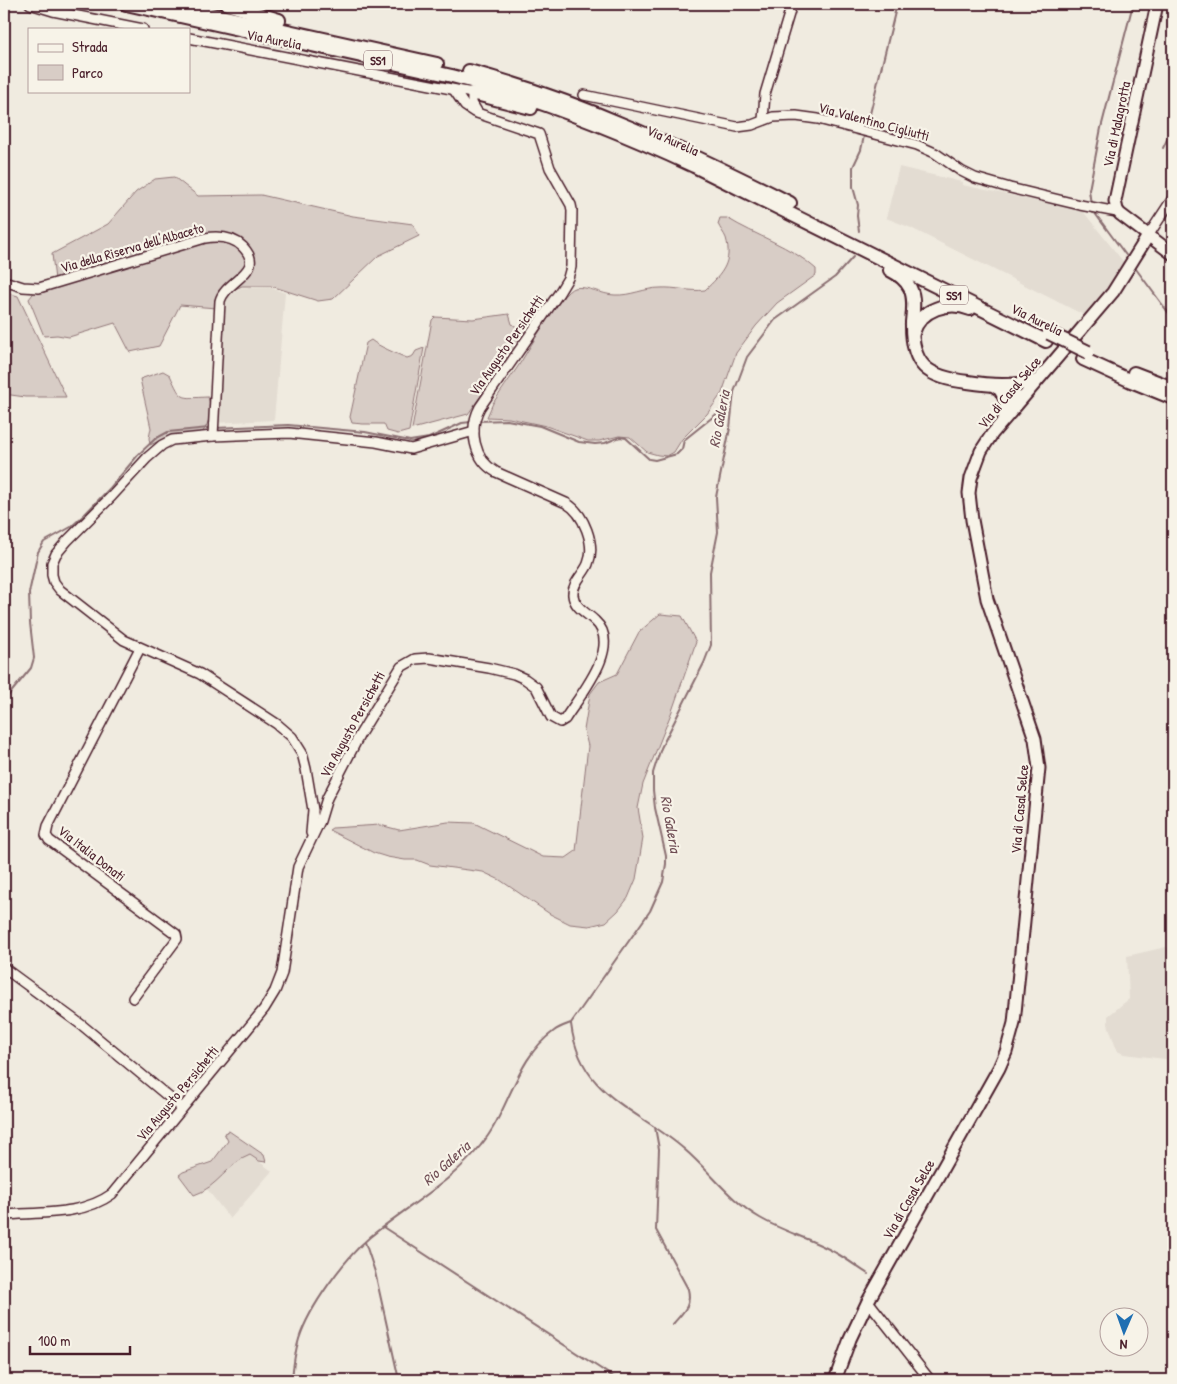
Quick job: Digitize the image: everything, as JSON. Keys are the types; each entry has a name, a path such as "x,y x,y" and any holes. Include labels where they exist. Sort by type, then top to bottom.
{"highway":[{"name":"Via Aurelia","path":"126,4 466,80 544,104 686,162 826,226 878,247 1047,337"},
{"name":"Via Aurelia","path":"166,4 463,70 548,96 672,146 826,226 862,249 1085,355 1131,381 1173,398"},
{"path":"228,4 329,34 352,45"},
{"path":"472,93 625,136"},
{"path":"862,249 901,277 910,288 913,304 913,346 922,364 932,372 950,380 1016,391 1020,399"},
{"path":"913,336 918,321 926,314 939,307 957,306 972,310 1022,334 1047,337"},
{"name":"Via Aurelia","path":"1085,355 1173,388"},
{"path":"1000,387 1036,381"},
{"path":"1000,387 1007,402 1005,417"}],"main road":[{"name":"Via di Malagrotta","path":"1118,212 1116,195 1157,4"},
{"path":"1118,212 1173,254"},
{"name":"Via di Casal Selce","path":"835,1380 868,1301 999,1068 1006,1052 1014,1023 1039,779 1039,763 1035,739 987,599 974,535 969,493 973,470 981,451 1005,417 1113,292 1148,236"}],"street":[{"path":"30,4 58,8 139,28"},
{"path":"762,120 765,94 792,4"},
{"name":"Via Aurelia","path":"190,38 472,93"},
{"name":"Via Augusto Persichetti","path":"4,1215 72,1210 87,1207 101,1201 115,1190 259,1016 275,991 284,964 296,873 320,821 327,798 359,736 396,674 408,662 419,658 434,659 514,674 536,687 551,717 560,722 565,719 600,663 604,644 601,628 578,606 574,597 575,586 587,565 590,555 588,534 581,517 576,510 566,503 487,467 479,454 474,425 480,407 568,278 572,263 571,205 550,168 539,134 478,114 467,108 454,90"},
{"path":"472,93 472,103 478,114"},
{"name":"Via Valentino Cigliutti","path":"584,95 737,127 752,125 773,117 796,116 848,127 918,145 936,153 975,178 1080,205 1118,212"},
{"path":"1148,236 1173,198"},
{"name":"Via della Riserva dell'Albaceto","path":"4,281 23,287 36,288 205,238 224,238 240,244 248,254 250,266 244,274 225,289 221,297 217,333 213,430"},
{"path":"312,838 310,833 313,810 306,768 302,753 292,737 277,724 200,674 140,648 120,637 60,590 54,582 52,575 53,559 67,541 147,458 158,448 177,438 213,430 300,434 376,442 411,449 474,425"},
{"name":"Via Italia Donati","path":"133,998 177,939 176,934 48,840 46,835 48,826 140,648"},
{"path":"4,968 83,1026 182,1108"},
{"path":"868,1301 930,1380"}],"shaded area":[{"path":"899,167 962,182 962,185 1082,210 1126,265 1110,288 1086,316 909,227 886,218"},
{"path":"269,287 285,293 274,420 213,423 219,304 240,288"},
{"path":"1166,947 1173,949 1173,1060 1124,1054 1117,1051 1108,1024 1108,1016 1129,999 1127,956"},
{"path":"250,1155 272,1171 230,1219 207,1189 241,1158"}],"green space":[{"path":"174,177 198,196 261,195 353,216 413,224 419,236 378,256 333,299 318,301 271,286 242,286 231,291 231,288 247,273 250,251 218,234 55,280 52,254 108,224 136,192 155,179"},
{"path":"720,218 727,218 796,254 816,269 816,275 777,303 756,326 736,353 722,393 707,414 682,439 674,452 667,456 647,452 630,437 619,436 599,441 588,441 546,426 509,418 487,417 493,403 553,311 568,292 574,288 579,287 615,295 660,288 705,290 721,273 727,261 728,246 718,224"},
{"path":"216,240 231,242 245,252 246,267 219,291 216,308 180,305 159,346 130,352 115,323 69,337 57,335 44,336 29,299 36,290"},
{"path":"4,292 18,296 66,397 25,397 4,394"},
{"path":"509,314 512,324 526,333 468,414 412,429 432,320 435,317 473,319"},
{"path":"371,340 407,358 424,348 409,431 398,434 387,431 384,424 352,423 350,417 366,343"},
{"path":"163,371 170,375 177,390 183,396 192,398 208,397 210,406 209,416 207,425 202,433 168,437 150,445 151,428 140,379"},
{"path":"660,614 682,616 696,642 672,711 643,784 638,808 643,838 636,879 628,898 606,922 589,926 570,924 550,914 500,880 483,872 430,865 417,860 387,857 374,853 329,830 332,828 380,825 399,830 448,822 474,823 543,857 566,858 576,851 588,746 584,730 590,694 599,682 617,674 639,632"},
{"path":"229,1131 264,1155 266,1162 259,1161 250,1155 235,1164 202,1192 194,1195 179,1175 212,1162 228,1141 224,1133"}],"waterway":[{"name":"Rio Galeria","path":"867,126 897,4"},
{"path":"1091,205 1089,190 1101,128 1133,4"},
{"path":"1163,148 1173,127"},
{"name":"Rio Galeria","path":"859,231 858,205 853,187 853,167 861,150 864,136"},
{"path":"1094,212 1128,258"},
{"name":"Rio Galeria","path":"292,1380 296,1349 304,1326 319,1298 339,1270 370,1237 442,1183 469,1159 491,1131 521,1070 530,1056 554,1031 571,1023 650,911 663,882 666,864 666,856 655,808 653,773 661,748 704,663 711,645 710,572 718,532 716,497 730,428 734,392 747,357 775,320 835,277 853,257"},
{"path":"1136,269 1173,319"},
{"path":"478,421 507,420 540,426 579,442 595,444 605,443 620,437 626,438 649,459 655,460 677,454 682,449 684,440 724,408 733,394"},
{"path":"215,428 288,425 365,432 410,441 429,438 462,423 471,422"},
{"path":"4,701 31,668 34,658 29,593 38,552 44,542 71,527 84,515 155,439 168,432 209,428"},
{"path":"571,1024 577,1049 586,1069 598,1085 613,1098 684,1149 749,1211 769,1223 827,1248 868,1274"},
{"path":"655,1127 659,1149 656,1230 688,1289 689,1295 686,1308 673,1324"},
{"path":"383,1227 618,1380"},
{"path":"365,1242 375,1272 399,1380"}]}
